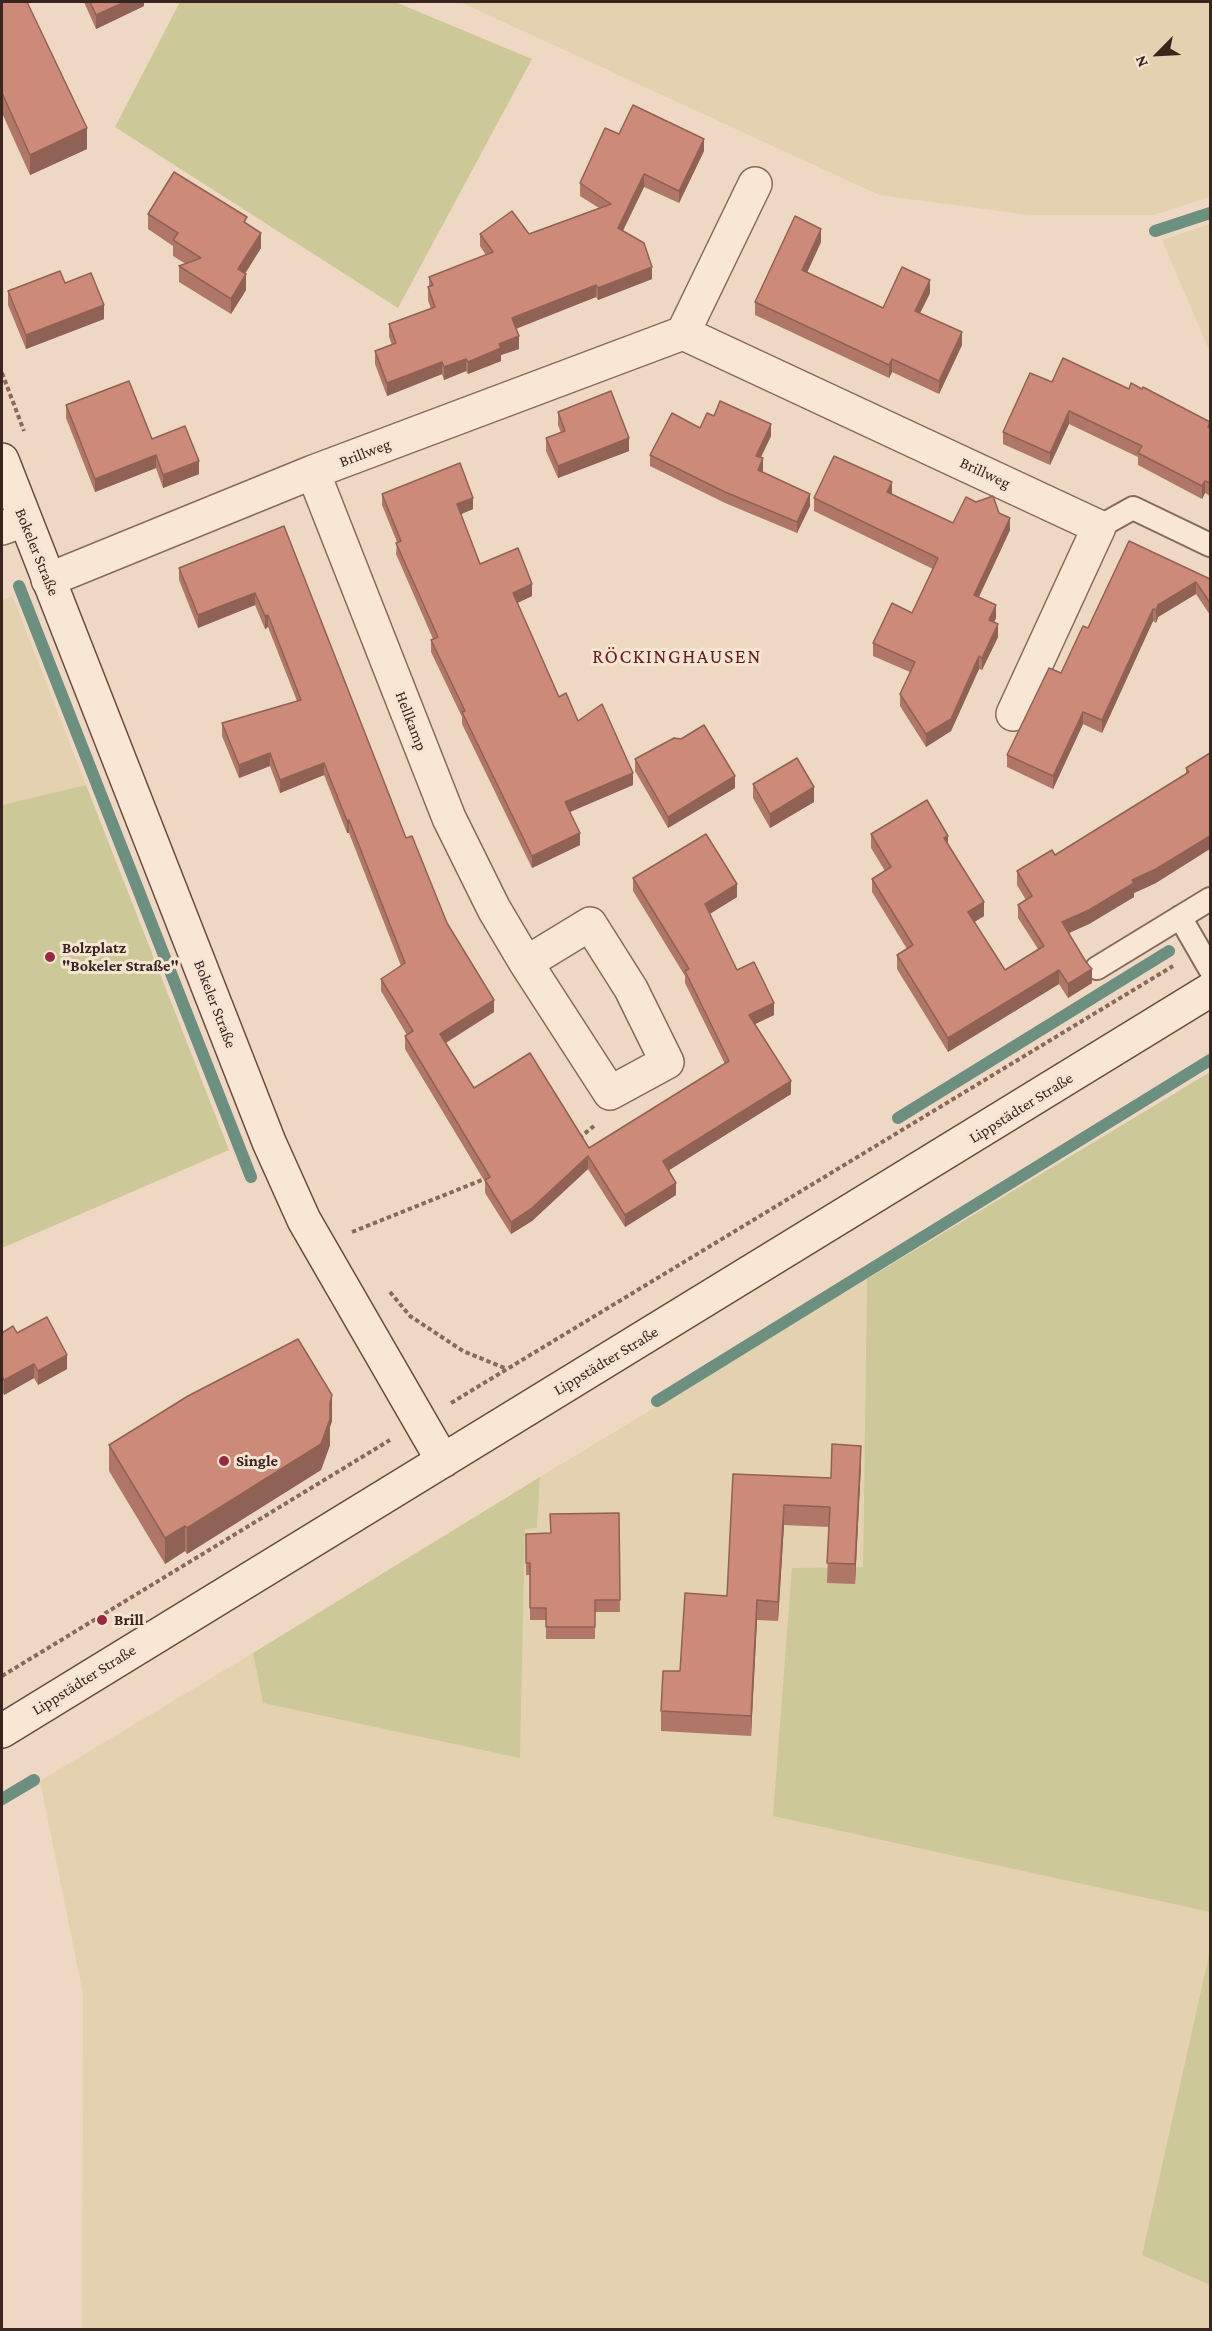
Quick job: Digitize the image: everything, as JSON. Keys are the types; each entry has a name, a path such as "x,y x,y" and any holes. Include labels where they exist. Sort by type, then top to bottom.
{"street":[{"path":"684,333 755,184"},
{"name":"Brillweg","path":"48,580 313,472 684,333 1099,527"},
{"name":"Bokeler Straße","path":"2,460 13,524 48,580 269,1142 304,1220 443,1461"},
{"name":"Hellkamp","path":"313,472 449,818 494,909 526,963 610,1092"},
{"path":"1012,714 1099,527"},
{"path":"526,963 590,924 596,933 631,989 667,1062 610,1092"},
{"name":"Lippstädter Straße","path":"2,1731 1210,990"}],"lane":[{"path":"1099,527 1133,508 1210,545"},
{"path":"1097,968 1210,899"},
{"path":"1180,917 1205,959"}],"path":[{"path":"2,1676 420,1421 1205,959"},
{"path":"573,1144 603,1119 610,1092"},
{"path":"346,1234 498,1174"},
{"path":"388,1290 410,1316 464,1351 507,1370"}],"shaded area":[{"path":"180,2 395,2 532,59 398,308 115,127"},
{"path":"460,2 1210,2 1210,197 1154,215 1029,215 879,195"},
{"path":"1210,224 1210,352 1162,240"},
{"path":"13,597 86,785 2,805 2,599"},
{"path":"86,785 229,1150 2,1248 2,805"},
{"path":"1210,1072 1210,1912 773,1816 792,1568 863,1567 867,1279"},
{"path":"867,1279 863,1567 774,1815 1210,1912 1210,1950 1142,2255 1210,2285 1210,2329 82,2329 83,1994 40,1781 253,1653 263,1703 520,1757 525,1528 537,1527 540,1477"},
{"path":"540,1477 537,1528 525,1529 520,1758 263,1703 253,1653"},
{"path":"1210,1950 1210,2285 1142,2255"}],"building":[{"path":"2,2 27,2 87,128 30,155 2,93"},
{"path":"90,2 125,2 96,15"},
{"path":"633,105 704,139 679,191 644,174 618,228 644,243 652,267 598,288 596,285 512,318 519,336 499,344 501,348 468,362 466,359 444,367 442,362 387,383 375,351 396,343 389,324 435,307 428,287 433,285 429,277 493,252 480,234 512,211 529,234 611,204 580,183 605,128 619,134"},
{"path":"174,172 247,217 244,222 261,233 238,269 246,274 231,299 179,266 201,258 173,240 178,233 148,214"},
{"path":"795,216 821,229 802,270 883,308 902,267 930,280 915,311 962,332 939,381 892,359 889,365 755,302"},
{"path":"60,271 65,283 91,273 104,305 26,335 8,291"},
{"path":"1063,358 1129,389 1131,383 1142,389 1143,387 1210,422 1208,427 1210,429 1210,483 1205,481 1202,486 1138,453 1142,446 1069,411 1050,453 1003,432 1030,373 1052,382"},
{"path":"129,381 152,439 185,426 199,461 163,475 156,455 95,479 66,405"},
{"path":"611,391 629,438 558,466 546,438 565,431 558,412"},
{"path":"720,401 771,424 756,456 763,458 758,470 810,494 797,522 725,492 650,455 672,413 700,428 707,413 714,416"},
{"path":"834,456 892,482 887,492 953,523 966,497 976,502 993,496 999,513 1010,518 974,595 996,605 989,620 998,624 982,658 979,656 951,719 926,734 900,694 915,662 873,643 892,603 912,613 938,558 814,498"},
{"path":"460,463 473,498 457,504 480,564 518,548 532,584 513,593 559,697 566,693 578,721 602,704 633,773 565,802 580,833 532,856 462,712 465,711 431,640 438,637 396,543 401,541 382,494"},
{"path":"284,526 406,838 412,836 447,923 494,1000 440,1034 474,1088 530,1053 589,1148 729,1061 685,971 689,969 633,878 706,834 737,884 705,904 737,970 754,962 774,1003 749,1015 791,1081 663,1161 676,1183 625,1215 588,1156 532,1208 511,1222 485,1180 490,1177 405,1036 413,1031 381,979 405,963 324,763 280,780 270,753 239,765 222,723 301,700 268,615 265,616 255,593 198,615 179,568"},
{"path":"1129,541 1210,579 1210,603 1196,582 1158,605 1156,610 1153,609 1102,720 1083,712 1053,776 1007,755 1049,668 1061,673 1083,626 1088,628"},
{"path":"704,725 735,776 668,817 635,759 674,738 681,739"},
{"path":"1210,753 1210,836 1156,869 1132,880 1134,883 1089,910 1062,922 1092,969 1068,984 1059,970 948,1038 897,955 913,945 872,879 891,867 871,834 927,800 948,836 944,838 984,902 968,912 1005,970 1044,946 1018,905 1032,896 1017,871 1052,850 1055,855 1189,772 1186,768"},
{"path":"797,758 814,787 770,814 753,784"},
{"path":"47,1317 67,1355 38,1371 34,1364 4,1380 2,1376 2,1333 13,1326 17,1333"},
{"name":"Single","path":"298,1339 332,1395 330,1419 321,1444 187,1528 185,1526 165,1538 109,1445 188,1396"},
{"path":"832,1444 861,1446 855,1564 827,1563 830,1507 784,1505 778,1602 757,1600 751,1716 661,1711 663,1671 680,1671 685,1593 727,1596 733,1474 831,1478"},
{"path":"619,1513 620,1600 595,1600 595,1627 546,1627 546,1608 530,1608 530,1563 526,1563 526,1534 551,1533 550,1514"}],"waterway":[{"path":"1155,231 1210,213"},
{"path":"19,586 251,1177"},
{"path":"898,1118 1169,951"},
{"path":"657,1401 1210,1060"},
{"path":"2,1799 34,1780"}],"place":[{"name":"Bolzplatz \"Bokeler Straße\"","path":"50,957"},
{"name":"Single","path":"224,1461"},
{"name":"Brill","path":"102,1620"}],"district":[{"name":"RÖCKINGHAUSEN","path":"677,657"}]}
